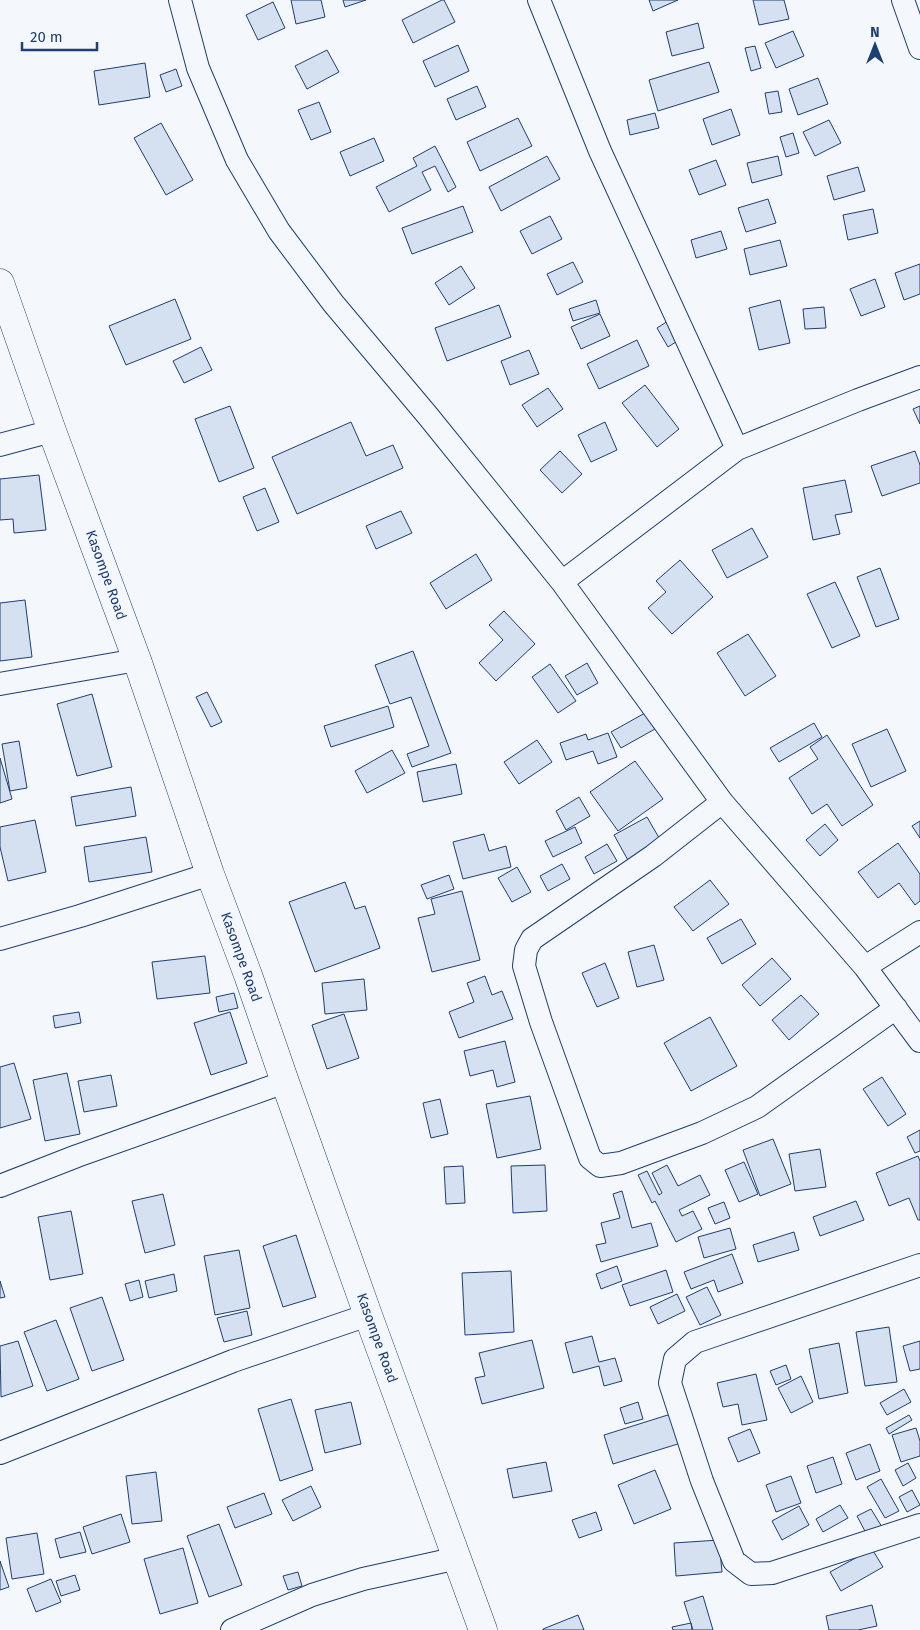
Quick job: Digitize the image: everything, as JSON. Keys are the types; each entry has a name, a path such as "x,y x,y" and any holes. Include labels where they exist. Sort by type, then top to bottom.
{"street":[{"path":"180,0 198,68 226,135 237,160 278,231 333,303 428,416 562,582 722,802 865,967 920,1041"},
{"path":"539,0 600,150 737,450"},
{"path":"903,0 920,48"},
{"name":"Kasompe Road","path":"0,283 137,660 210,874 248,975 368,1315 483,1630"},
{"path":"562,582 737,450 858,400 920,377"},
{"path":"0,445 52,430"},
{"path":"0,684 137,660"},
{"path":"722,802 653,856 532,939 526,950 524,966 541,1022 590,1158 600,1166 621,1164 702,1133 757,1108 896,1008"},
{"path":"0,939 80,916 210,874"},
{"path":"865,967 920,932"},
{"path":"0,1186 77,1156 285,1082"},
{"path":"920,1265 695,1342 675,1359 670,1383 702,1481 734,1561 750,1574 772,1573 920,1525"},
{"path":"0,1453 233,1361 368,1315"},
{"path":"232,1630 312,1595 363,1579 458,1558"}],"building":[{"path":"291,0 321,0 325,17 296,24"},
{"path":"343,0 366,0 345,7"},
{"path":"444,0 455,22 413,43 402,20"},
{"path":"649,0 678,0 653,11"},
{"path":"753,0 784,0 789,19 759,25"},
{"path":"273,2 285,28 258,40 246,15"},
{"path":"698,23 704,48 672,56 666,32"},
{"path":"793,31 804,56 776,68 765,43"},
{"path":"458,45 469,71 435,87 423,61"},
{"path":"755,46 761,68 751,71 745,48"},
{"path":"327,50 339,72 307,89 295,66"},
{"path":"709,62 719,92 658,111 649,80"},
{"path":"145,63 150,97 99,105 94,71"},
{"path":"176,69 182,86 166,92 160,75"},
{"path":"818,78 828,104 798,115 789,89"},
{"path":"477,86 486,107 456,120 447,99"},
{"path":"778,91 782,112 769,114 765,93"},
{"path":"319,102 331,132 311,140 298,110"},
{"path":"731,109 740,135 712,145 703,119"},
{"path":"655,113 659,128 630,135 627,120"},
{"path":"518,118 532,146 480,171 467,142"},
{"path":"829,120 841,143 815,156 803,132"},
{"path":"161,123 193,180 166,195 134,138"},
{"path":"793,133 799,153 786,157 780,137"},
{"path":"374,138 384,161 350,176 340,152"},
{"path":"435,146 456,187 448,192 435,166 422,172 431,190 389,212 376,187 417,166 413,158"},
{"path":"547,156 560,179 501,211 489,187"},
{"path":"778,156 782,175 752,183 747,163"},
{"path":"716,160 726,185 699,195 689,170"},
{"path":"858,167 865,191 834,200 827,176"},
{"path":"768,199 776,223 746,232 738,208"},
{"path":"463,206 473,232 412,254 402,228"},
{"path":"873,209 878,233 848,240 843,215"},
{"path":"550,216 562,239 532,254 520,231"},
{"path":"721,231 727,249 696,258 691,240"},
{"path":"780,240 787,266 750,275 744,249"},
{"path":"573,262 583,282 557,295 547,274"},
{"path":"920,264 920,294 904,300 895,273"},
{"path":"461,266 475,288 449,305 435,283"},
{"path":"875,279 885,307 861,316 850,289"},
{"path":"175,299 191,339 126,365 109,326"},
{"path":"596,300 600,313 573,321 569,309"},
{"path":"780,300 790,343 759,350 749,308"},
{"path":"499,305 511,337 447,361 435,328"},
{"path":"824,307 826,328 805,329 803,309"},
{"path":"600,314 610,336 581,349 571,327"},
{"path":"668,321 679,340 668,347 657,328"},
{"path":"637,340 649,366 599,389 587,364"},
{"path":"201,347 212,370 184,383 173,361"},
{"path":"529,350 539,374 510,385 501,361"},
{"path":"645,385 679,429 657,447 622,403"},
{"path":"548,388 563,409 537,427 522,405"},
{"path":"230,406 254,468 219,482 195,419"},
{"path":"920,406 920,424 913,409"},
{"path":"351,422 366,456 393,445 403,468 297,514 272,457"},
{"path":"605,422 617,450 591,462 578,435"},
{"path":"560,451 582,474 562,493 540,470"},
{"path":"915,451 920,465 920,483 882,496 871,466"},
{"path":"39,475 46,530 14,533 13,519 0,520 0,479"},
{"path":"845,480 852,512 835,515 840,534 813,540 803,488"},
{"path":"265,488 279,522 257,531 243,497"},
{"path":"401,511 412,533 376,549 366,526"},
{"path":"752,528 768,557 727,578 712,550"},
{"path":"476,554 492,580 446,609 430,583"},
{"path":"680,560 713,597 672,634 648,608 666,592 656,581"},
{"path":"880,568 899,619 876,627 857,577"},
{"path":"835,582 860,636 832,648 807,594"},
{"path":"25,600 32,657 0,661 0,603"},
{"path":"504,611 535,644 496,681 479,663 503,640 489,625"},
{"path":"748,634 776,676 745,696 717,653"},
{"path":"413,651 451,753 412,767 407,754 429,746 411,697 390,704 375,665"},
{"path":"587,663 598,683 577,695 565,676"},
{"path":"550,664 576,701 558,713 532,677"},
{"path":"207,692 222,722 211,727 196,697"},
{"path":"92,694 112,767 77,776 57,704"},
{"path":"388,706 394,727 331,747 324,726"},
{"path":"645,713 655,729 621,748 611,732"},
{"path":"814,723 822,737 779,762 770,748"},
{"path":"887,729 906,771 871,787 852,744"},
{"path":"608,733 617,757 598,764 593,751 566,760 560,743 586,734 588,740"},
{"path":"827,735 873,805 842,826 827,804 812,814 789,778 818,759 810,747"},
{"path":"537,740 552,762 519,784 504,762"},
{"path":"19,741 27,788 10,791 2,744"},
{"path":"392,750 405,773 367,793 355,771"},
{"path":"0,758 12,799 0,803"},
{"path":"635,761 663,799 618,831 590,792"},
{"path":"456,764 462,794 423,802 417,772"},
{"path":"131,787 136,816 76,826 71,797"},
{"path":"579,797 590,816 566,830 556,811"},
{"path":"647,817 662,843 629,862 614,835"},
{"path":"35,820 46,872 8,881 0,847 0,827"},
{"path":"920,821 920,838 912,826"},
{"path":"825,824 838,840 820,856 806,840"},
{"path":"575,827 582,843 553,857 545,841"},
{"path":"484,834 489,851 506,846 511,867 463,879 453,842"},
{"path":"146,837 152,872 89,882 84,847"},
{"path":"898,843 920,874 920,901 915,905 899,883 878,898 858,872"},
{"path":"607,844 617,861 594,874 585,857"},
{"path":"562,864 570,879 548,891 540,876"},
{"path":"517,867 531,892 512,902 498,878"},
{"path":"449,875 454,889 427,899 421,885"},
{"path":"710,880 729,904 693,931 674,907"},
{"path":"345,882 355,909 365,906 380,948 315,972 289,902"},
{"path":"462,891 480,960 432,972 418,918 435,914 431,899"},
{"path":"741,919 756,944 722,964 707,938"},
{"path":"654,945 664,980 637,987 628,952"},
{"path":"205,956 210,993 157,999 152,962"},
{"path":"772,958 791,979 760,1006 742,985"},
{"path":"605,963 619,998 597,1007 582,973"},
{"path":"485,976 492,995 502,991 513,1019 459,1038 449,1012 474,1002 467,983"},
{"path":"364,979 367,1010 325,1014 322,983"},
{"path":"234,993 238,1008 219,1012 216,997"},
{"path":"801,995 819,1014 789,1040 772,1020"},
{"path":"79,1012 81,1023 55,1028 53,1016"},
{"path":"230,1012 247,1063 211,1075 194,1023"},
{"path":"344,1014 359,1058 327,1069 312,1025"},
{"path":"710,1017 737,1066 691,1091 664,1043"},
{"path":"505,1041 515,1082 497,1087 493,1070 470,1076 464,1051"},
{"path":"14,1063 31,1119 0,1128 0,1067"},
{"path":"67,1073 80,1134 45,1141 33,1080"},
{"path":"111,1075 117,1106 84,1112 78,1081"},
{"path":"882,1077 906,1114 888,1126 863,1089"},
{"path":"530,1096 541,1149 497,1158 486,1104"},
{"path":"440,1099 448,1134 431,1138 423,1103"},
{"path":"920,1130 920,1151 915,1153 907,1137"},
{"path":"773,1139 791,1184 760,1196 743,1150"},
{"path":"820,1149 826,1187 795,1191 789,1154"},
{"path":"918,1156 920,1161 920,1220 918,1220 909,1198 889,1206 876,1173"},
{"path":"744,1162 758,1194 739,1202 725,1170"},
{"path":"545,1165 547,1211 513,1213 511,1166"},
{"path":"667,1165 678,1186 700,1175 710,1195 679,1210 682,1216 693,1211 702,1229 676,1242 655,1201 652,1203 638,1175 647,1171 659,1195 662,1193 652,1173"},
{"path":"463,1166 465,1203 446,1204 444,1167"},
{"path":"622,1191 632,1228 651,1223 658,1246 601,1262 596,1245 606,1243 601,1223 620,1218 613,1194"},
{"path":"163,1194 175,1245 145,1253 132,1201"},
{"path":"856,1201 864,1220 820,1236 813,1217"},
{"path":"724,1202 730,1218 715,1224 708,1208"},
{"path":"71,1211 83,1274 50,1280 38,1217"},
{"path":"730,1228 736,1249 704,1258 698,1237"},
{"path":"794,1232 799,1250 758,1262 753,1245"},
{"path":"296,1235 316,1297 283,1307 263,1246"},
{"path":"239,1250 250,1308 215,1315 204,1256"},
{"path":"732,1254 743,1283 718,1292 714,1280 691,1289 684,1272"},
{"path":"617,1266 622,1281 601,1289 596,1274"},
{"path":"666,1270 673,1292 630,1306 622,1285"},
{"path":"511,1271 514,1332 465,1335 462,1273"},
{"path":"174,1274 177,1291 149,1298 145,1281"},
{"path":"139,1280 143,1297 130,1301 125,1284"},
{"path":"0,1281 5,1297 0,1298"},
{"path":"707,1287 721,1315 700,1325 686,1297"},
{"path":"677,1294 685,1311 658,1324 650,1307"},
{"path":"102,1297 124,1360 92,1371 70,1308"},
{"path":"247,1311 252,1335 224,1342 217,1318"},
{"path":"56,1320 79,1379 47,1391 24,1332"},
{"path":"889,1327 897,1382 865,1386 856,1332"},
{"path":"592,1336 599,1362 615,1358 622,1381 604,1386 599,1366 573,1373 565,1343"},
{"path":"532,1340 544,1388 482,1404 475,1378 485,1376 479,1353"},
{"path":"18,1341 33,1386 1,1397 0,1346"},
{"path":"920,1341 920,1369 910,1371 903,1346"},
{"path":"839,1343 848,1393 819,1399 809,1349"},
{"path":"786,1365 791,1379 776,1385 770,1371"},
{"path":"756,1374 767,1420 742,1425 738,1404 723,1407 717,1383"},
{"path":"801,1376 813,1402 791,1413 778,1388"},
{"path":"904,1389 911,1402 887,1415 880,1403"},
{"path":"291,1399 313,1470 280,1481 258,1409"},
{"path":"351,1402 361,1444 325,1453 315,1410"},
{"path":"638,1402 643,1419 625,1424 620,1408"},
{"path":"671,1414 681,1443 613,1464 604,1435"},
{"path":"909,1415 912,1420 889,1434 886,1428"},
{"path":"916,1428 920,1441 920,1456 901,1462 892,1435"},
{"path":"750,1429 760,1453 738,1462 728,1438"},
{"path":"870,1444 880,1471 856,1480 846,1453"},
{"path":"833,1457 842,1484 816,1493 807,1466"},
{"path":"546,1462 552,1491 513,1498 507,1469"},
{"path":"908,1463 916,1478 903,1486 895,1470"},
{"path":"655,1470 671,1509 634,1524 618,1485"},
{"path":"156,1472 162,1521 132,1524 126,1476"},
{"path":"791,1476 801,1503 776,1512 766,1485"},
{"path":"881,1479 899,1511 885,1518 867,1487"},
{"path":"311,1486 321,1507 293,1521 282,1500"},
{"path":"912,1490 920,1505 907,1512 899,1497"},
{"path":"264,1493 272,1514 235,1528 227,1507"},
{"path":"840,1505 848,1518 823,1532 816,1519"},
{"path":"799,1506 809,1525 782,1540 772,1521"},
{"path":"871,1509 882,1527 867,1535 857,1516"},
{"path":"596,1512 602,1530 579,1538 572,1520"},
{"path":"121,1514 130,1542 92,1554 83,1527"},
{"path":"219,1524 242,1585 209,1597 187,1536"},
{"path":"80,1532 86,1552 60,1558 55,1539"},
{"path":"37,1533 44,1574 12,1579 6,1538"},
{"path":"719,1540 722,1572 676,1576 674,1543"},
{"path":"183,1548 198,1603 160,1614 144,1559"},
{"path":"872,1549 883,1567 841,1591 830,1572"},
{"path":"0,1561 9,1587 0,1590"},
{"path":"298,1572 302,1586 288,1590 283,1576"},
{"path":"75,1575 80,1590 61,1596 56,1581"},
{"path":"51,1579 61,1602 36,1612 27,1589"},
{"path":"703,1596 713,1630 693,1630 684,1602"},
{"path":"872,1605 877,1626 858,1630 829,1630 826,1616"},
{"path":"578,1615 584,1630 543,1630 543,1629"},
{"path":"691,1623 692,1630 673,1630 672,1627"}]}
